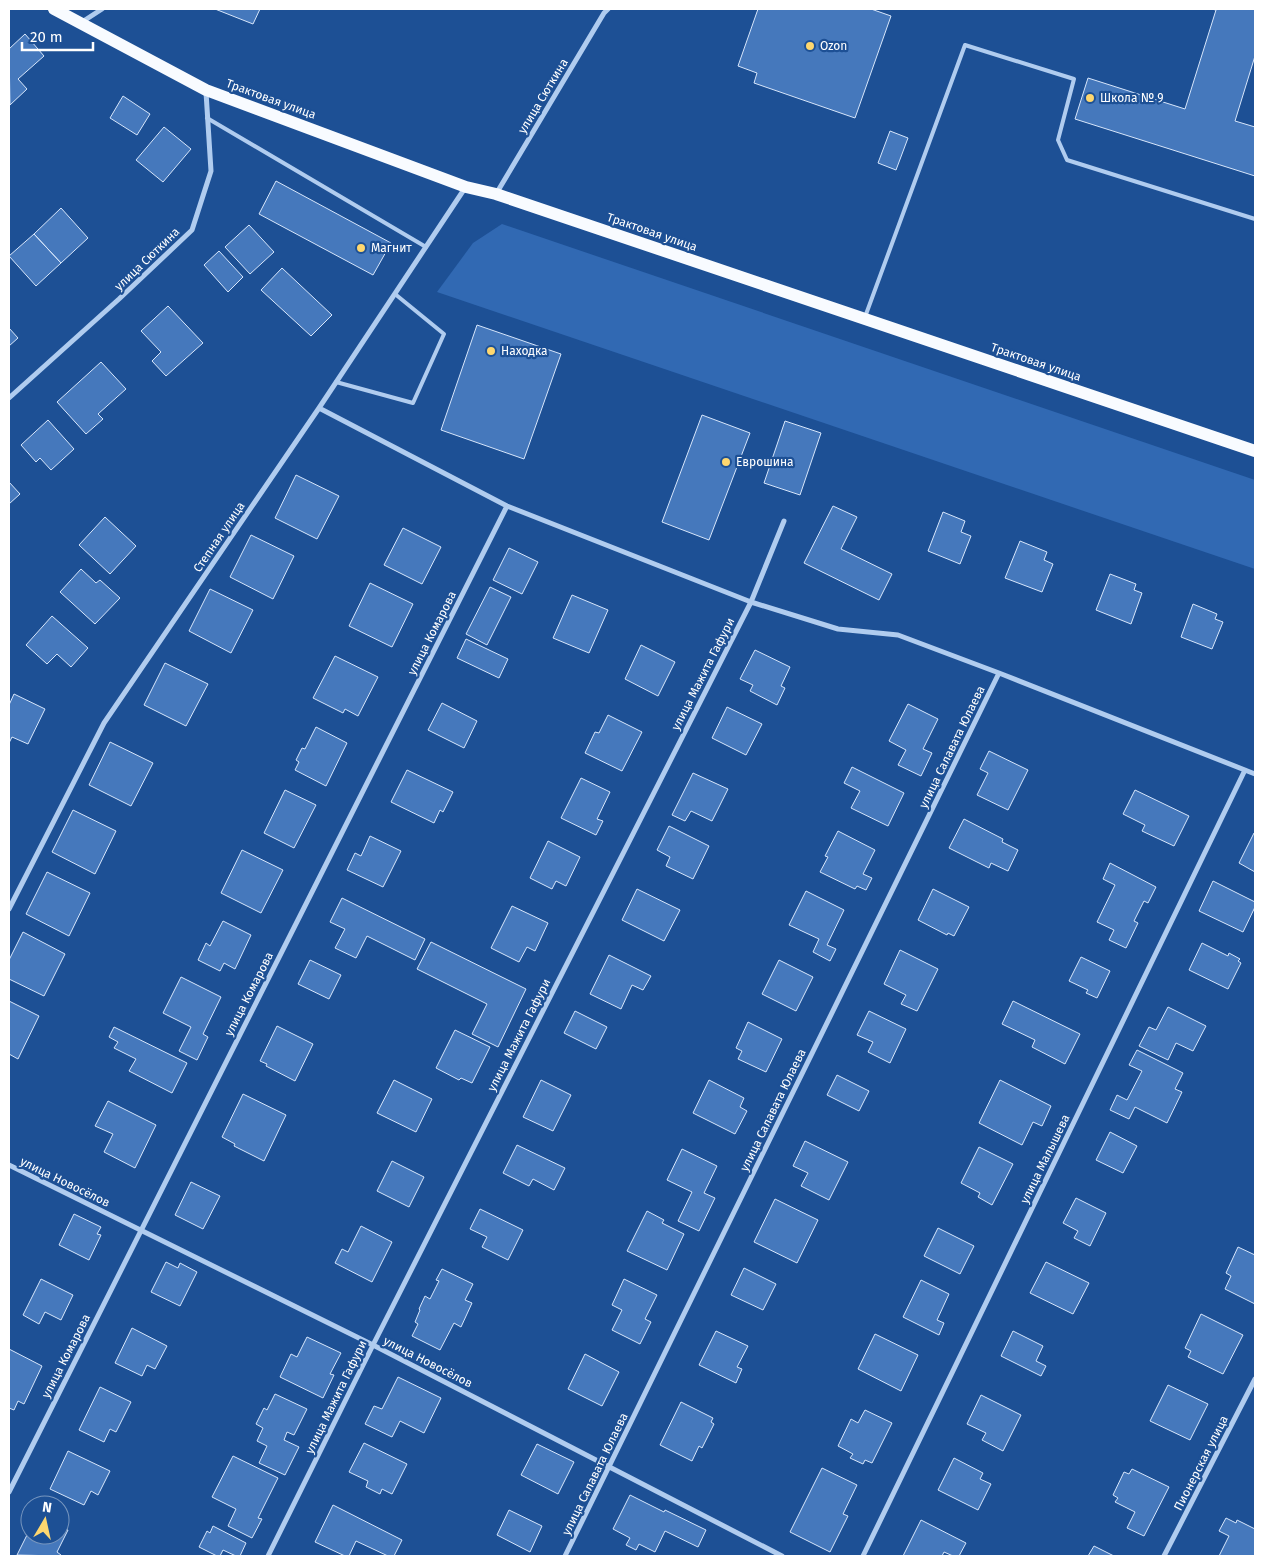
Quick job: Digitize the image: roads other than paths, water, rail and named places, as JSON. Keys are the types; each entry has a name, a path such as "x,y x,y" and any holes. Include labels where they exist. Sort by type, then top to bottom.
{"main road":[{"name":"Трактовая улица","path":"54,9 206,90 466,187 496,194 1255,451"}],"street":[{"path":"80,23 102,9"},
{"path":"598,9 604,13"},
{"name":"улица Сюткина","path":"496,194 608,9"},
{"name":"улица Сюткина","path":"9,398 192,230 211,171 206,90"},
{"name":"Степная улица","path":"9,909 104,723 319,408 466,187"},
{"path":"319,408 507,506 751,602 838,629 898,635 1255,774"},
{"name":"улица Комарова","path":"9,1492 507,506"},
{"name":"улица Мажита Гафури","path":"268,1556 373,1345 751,602 784,521"},
{"name":"улица Салавата Юлаева","path":"565,1556 999,673"},
{"name":"улица Малышева","path":"863,1556 1245,770"},
{"name":"улица Новосёлов","path":"9,1165 373,1345 782,1556"},
{"name":"Пионерская улица","path":"1164,1556 1255,1380"}],"lane":[{"path":"864,318 965,45 1074,79 1058,140 1067,160 1255,219"},
{"path":"207,118 426,247"},
{"path":"336,382 413,403 444,334 395,294"}],"place":[{"name":"Ozon","path":"810,46"},
{"name":"Школа № 9","path":"1090,98"},
{"name":"Магнит","path":"361,248"},
{"name":"Находка","path":"491,351"},
{"name":"Еврошина","path":"726,462"}]}
